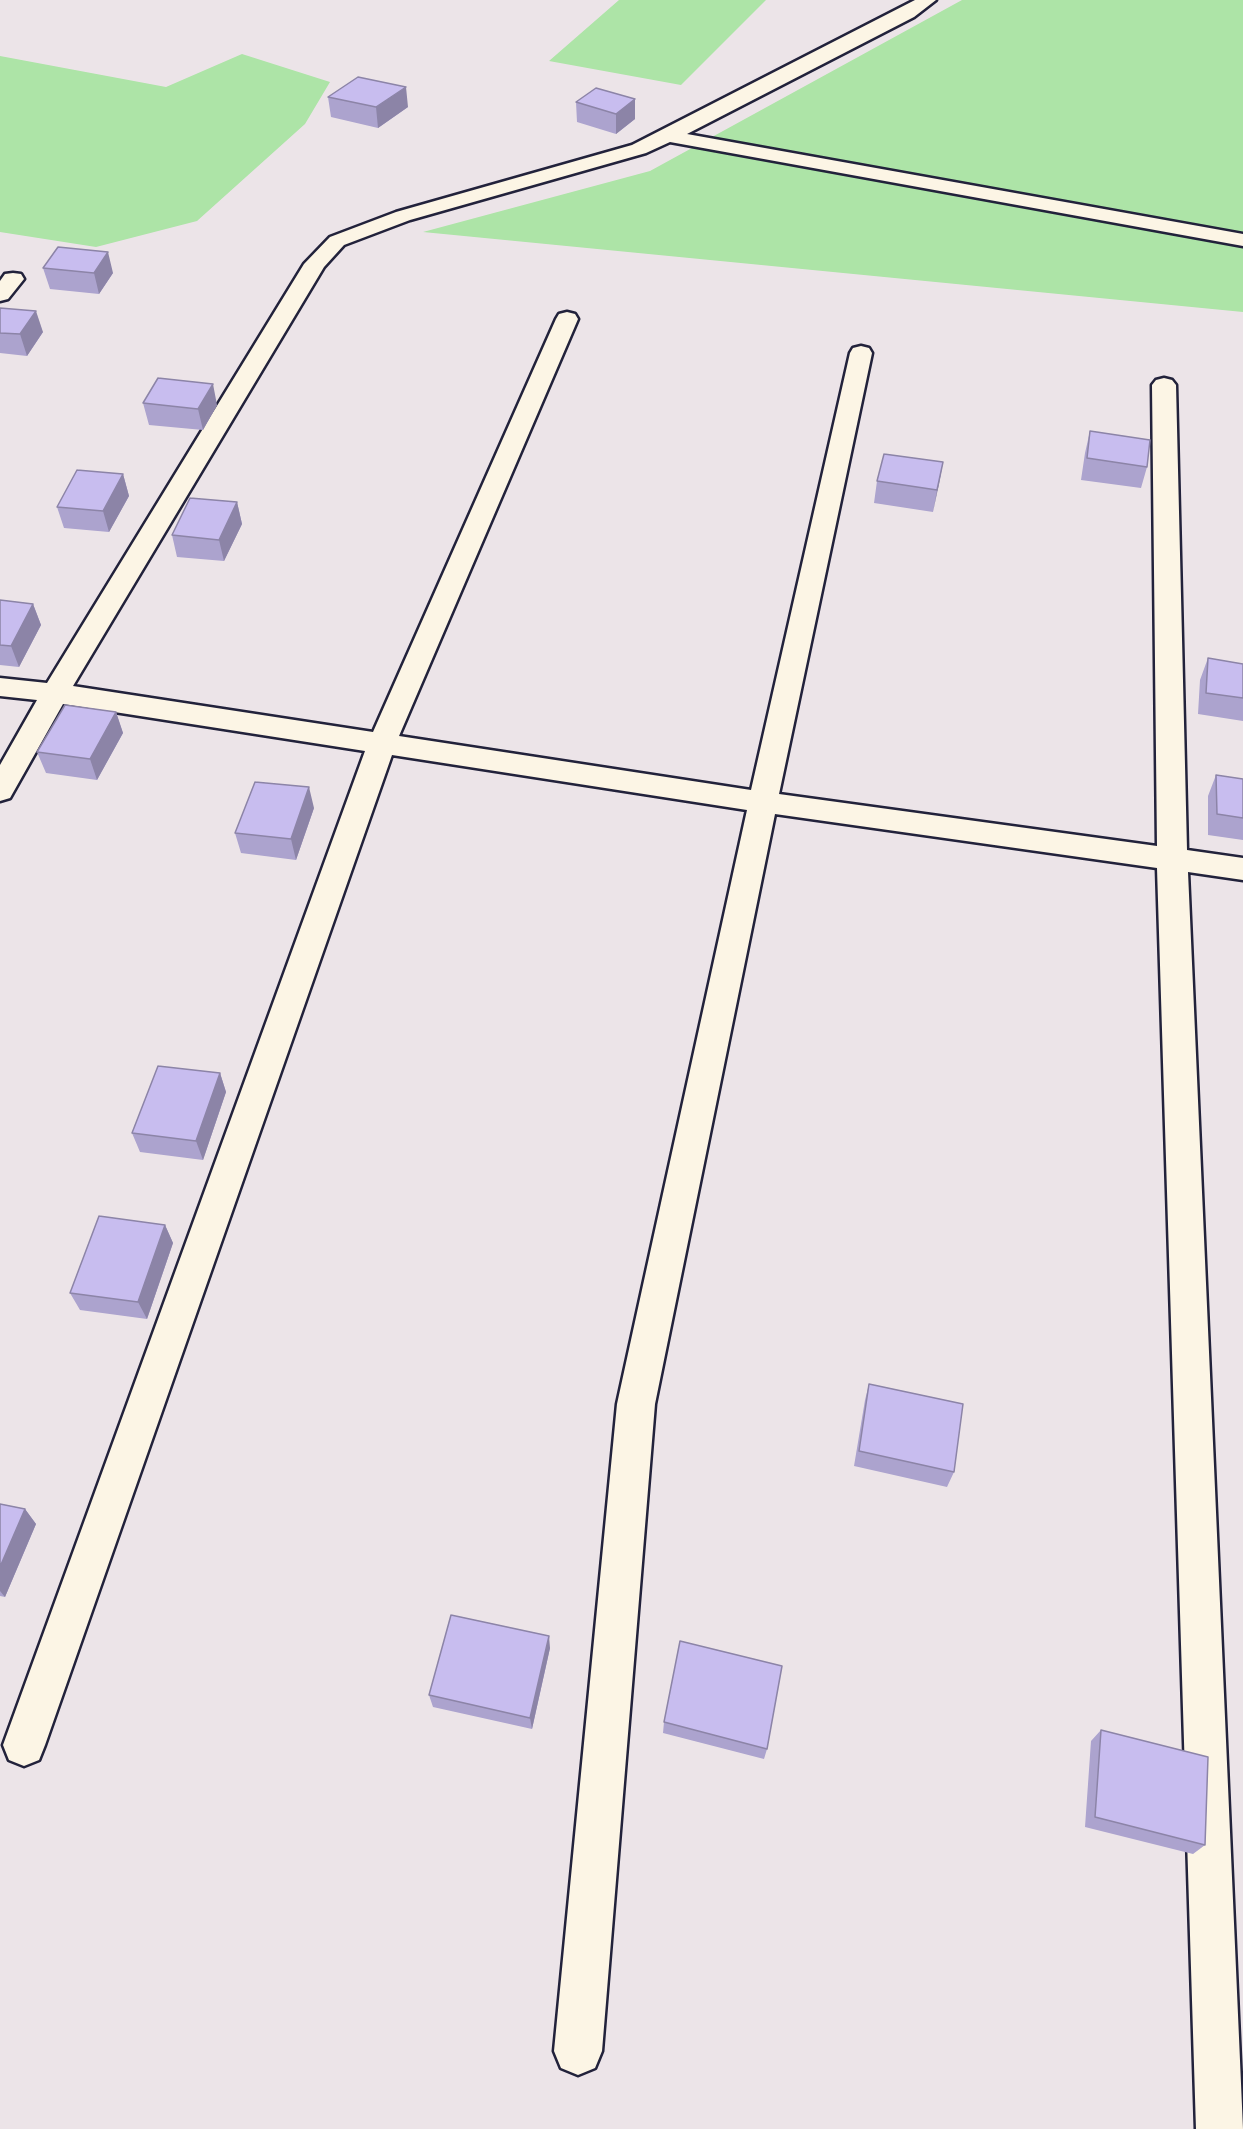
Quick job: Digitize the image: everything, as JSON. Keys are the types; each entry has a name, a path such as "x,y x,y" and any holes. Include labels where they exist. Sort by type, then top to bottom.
{"street":[{"path":"0,791 55,693 315,264 337,241 403,216 639,149 908,13 927,0"},
{"path":"668,136 1243,240"},
{"path":"24,1745 382,743 567,319"},
{"path":"578,2051 636,1404 763,802 861,353"},
{"path":"1164,385 1172,859 1220,2129"},
{"path":"0,687 55,693 763,802 1243,869"}],"green space":[{"path":"619,0 766,0 681,85 549,61"},
{"path":"962,0 1243,0 1243,312 423,232 650,171"},
{"path":"242,54 330,82 305,124 197,221 96,247 0,232 0,56 166,87"}],"building":[{"path":"358,77 406,87 376,107 328,97"},
{"path":"596,88 635,99 616,114 576,102"},
{"path":"58,247 108,252 94,273 43,268"},
{"path":"0,308 36,311 20,334 0,333"},
{"path":"158,378 213,384 198,409 143,403"},
{"path":"1090,431 1150,440 1147,467 1087,458"},
{"path":"884,454 943,462 937,490 877,481"},
{"path":"77,470 123,474 103,511 57,507"},
{"path":"190,498 237,502 219,540 172,535"},
{"path":"0,600 33,604 11,646 0,645"},
{"path":"1208,658 1243,664 1243,698 1206,693"},
{"path":"65,705 116,712 90,759 37,752"},
{"path":"1216,775 1243,779 1243,818 1217,814"},
{"path":"255,782 309,787 291,839 235,833"},
{"path":"158,1066 220,1073 196,1141 132,1133"},
{"path":"99,1216 165,1225 138,1302 70,1293"},
{"path":"869,1384 963,1404 954,1472 859,1451"},
{"path":"0,1504 25,1509 0,1567"},
{"path":"451,1615 549,1636 530,1718 429,1695"},
{"path":"680,1641 782,1666 767,1749 664,1722"},
{"path":"1101,1730 1208,1757 1205,1845 1095,1817"}]}
